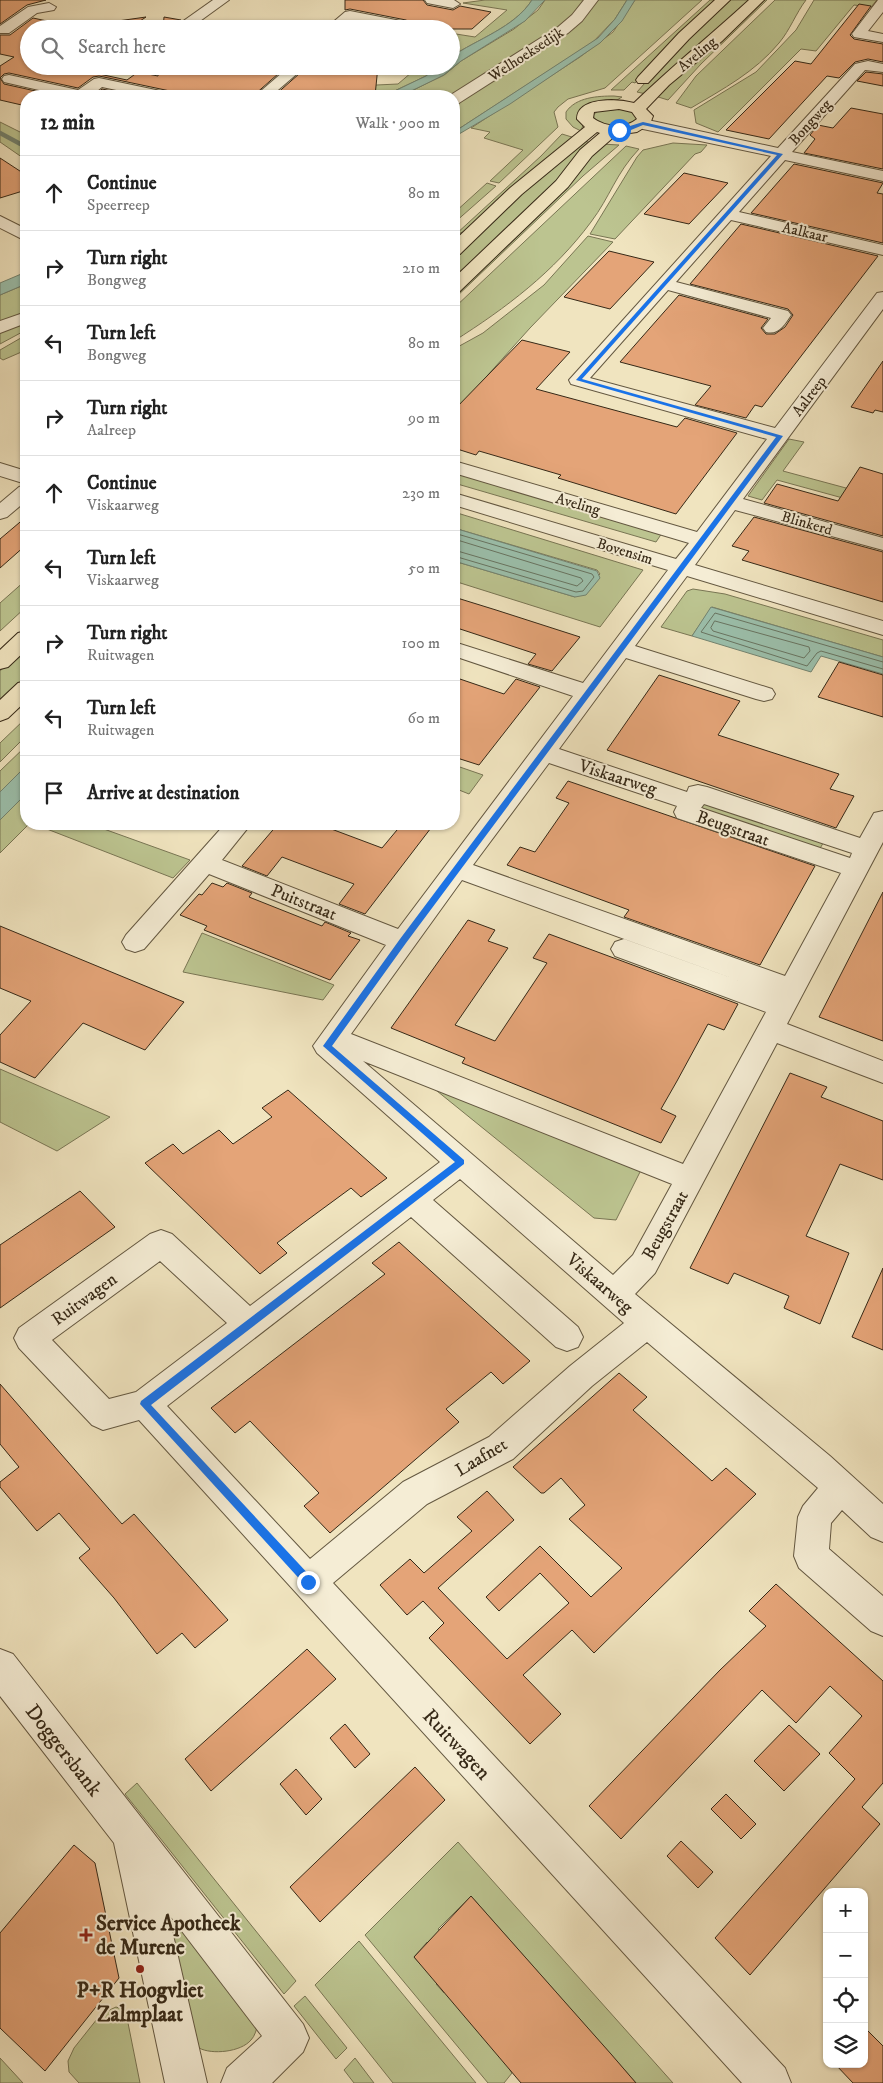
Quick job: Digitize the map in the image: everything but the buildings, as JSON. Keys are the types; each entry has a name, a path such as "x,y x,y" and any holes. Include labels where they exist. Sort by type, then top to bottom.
{"main road":[{"name":"Aveling","path":"628,96 684,36 723,0"},
{"name":"Aveling","path":"640,116 664,82 757,0"},
{"path":"628,96 640,116 631,129 614,130 594,126 585,119 585,114 589,109 628,96"},
{"path":"460,241 516,191 594,126"},
{"path":"460,281 562,184 586,153 614,130"},
{"path":"0,662 20,644"},
{"path":"0,713 20,694"}],"street":[{"path":"192,20 222,0"},
{"path":"432,0 453,4"},
{"name":"Welhoeksedijk","path":"460,96 563,30 577,18 591,0"},
{"path":"2,29 33,10 49,7"},
{"path":"880,7 859,34 883,38"},
{"path":"344,20 350,15 375,20"},
{"path":"2,29 20,33"},
{"name":"Bongweg","path":"780,436 578,380 860,67 868,65 883,68"},
{"path":"5,82 20,72"},
{"path":"269,90 288,75"},
{"path":"5,82 49,90"},
{"path":"89,90 99,82 134,90"},
{"path":"108,90 114,86"},
{"path":"640,116 780,154 883,176"},
{"name":"Aalkaar","path":"727,214 883,250"},
{"path":"0,221 19,237"},
{"path":"664,284 782,315 772,328"},
{"name":"Aalreep","path":"682,568 883,298"},
{"path":"0,328 20,320"},
{"path":"0,469 20,476"},
{"name":"Aveling","path":"460,469 702,540"},
{"path":"0,513 20,496"},
{"name":"Bovensim","path":"460,501 883,628"},
{"name":"Blinkerd","path":"731,502 883,544"},
{"path":"682,568 403,941 333,1038 690,1179"},
{"path":"621,649 764,694"},
{"path":"460,651 588,693"},
{"name":"Viskaarweg","path":"545,753 692,802"},
{"name":"Beugstraat","path":"692,802 698,793 861,859"},
{"name":"Beugstraat","path":"614,1296 644,1264 883,818"},
{"path":"135,942 234,830"},
{"name":"Puitstraat","path":"206,863 403,941"},
{"path":"458,869 612,924 781,1009 883,1072"},
{"path":"559,905 549,921 781,1009"},
{"name":"Viskaarweg","path":"333,1038 327,1046 614,1296 840,1487 883,1526"},
{"name":"Ruitwagen","path":"250,1325 161,1243 30,1338 103,1415 145,1404 250,1325 461,1162"},
{"path":"412,1200 567,1338"},
{"name":"Laafnet","path":"308,1582 415,1494 501,1448 581,1376 647,1323"},
{"name":"Ruitwagen","path":"145,1404 770,2083"},
{"path":"840,1487 815,1517 811,1556 883,1619"},
{"name":"Doggersbank","path":"0,1667 289,2038 242,2083"},
{"name":"Doggersbank","path":"130,1832 186,2083"}],"shaded area":[{"path":"485,0 532,0 524,10 505,26 460,52 460,35 475,37 507,10 463,3"},
{"path":"545,0 586,0 575,16 460,91 413,90 444,75 460,75 460,62 514,29 538,10"},
{"path":"597,0 627,0 615,19 593,42 460,128 460,100 508,70"},
{"path":"635,0 702,0 605,88 568,99 558,107 554,112 558,127 499,183 490,181 523,150 484,138 490,132 471,128 580,57 613,32"},
{"path":"710,0 720,0 666,49 635,83 632,82 624,90 611,90"},
{"path":"730,0 752,0 646,94 637,92 668,57"},
{"path":"762,0 767,0 701,64 668,100 655,96"},
{"path":"775,0 806,0 783,38 770,53 738,79 691,108 676,103 696,76"},
{"path":"814,0 877,0 871,7 854,5 816,51 801,49 718,132 696,123 694,110 756,72 796,30"},
{"path":"408,75 427,75 397,90 350,90 355,86 398,84"},
{"path":"614,96 622,97 617,100 603,102 583,125 581,131 573,127 566,119 566,112 581,100"},
{"path":"620,108 632,112 637,118 633,122 614,126 600,123 593,115 598,111"},
{"path":"0,122 20,132 20,156 0,142"},
{"path":"562,134 575,138 466,231 460,233 460,230 541,156"},
{"path":"583,141 593,143 548,191 460,274 460,248 550,165"},
{"path":"673,143 707,145 701,152 695,154 615,239 590,234 643,150"},
{"path":"601,144 619,145 583,176 460,293 460,286 564,188"},
{"path":"626,146 639,149 624,167 598,213 561,257 528,288 492,316 460,337 460,302"},
{"path":"487,183 496,186 460,218 460,208"},
{"path":"588,236 613,242 530,328 460,405 460,346 483,333 544,285"},
{"path":"20,287 20,317 0,326 0,295"},
{"path":"20,323 20,333 0,344 0,332"},
{"path":"20,338 20,353 3,360 0,358 0,350"},
{"path":"789,439 804,442 783,471 883,498 883,509 777,480 762,500 748,496"},
{"path":"460,475 662,533 656,542 460,485"},
{"path":"460,514 643,570 600,627 460,583 460,563 575,597 600,574 597,570 460,530"},
{"path":"20,585 20,613 0,631 0,603"},
{"path":"693,589 725,594 883,640 883,657 712,607 692,636 661,627 687,591"},
{"path":"20,653 20,687 0,705 0,671"},
{"path":"20,724 20,742 0,762 0,743"},
{"path":"20,752 20,772 0,792 0,771"},
{"path":"460,767 483,775 469,794 460,790"},
{"path":"700,796 826,838 818,852 692,809"},
{"path":"20,800 20,830 23,830 0,853 0,820"},
{"path":"49,830 107,830 190,860 173,878"},
{"path":"202,933 334,985 323,1000 183,972"},
{"path":"0,1069 110,1117 57,1151 0,1122"},
{"path":"416,1074 643,1166 616,1220 594,1218"},
{"path":"137,1783 296,1981 284,1994 125,1794"},
{"path":"458,1842 673,2083 636,2083 471,1896 438,1929 570,2083 510,2070 512,2073 504,2083 488,2083 365,1935","holes":["427,1942 435,1951 421,1965 414,1957","451,1969 458,1979 444,1993 436,1984"]},
{"path":"160,1889 258,2025 254,2035 246,2044 234,2050 219,2052 199,2048"},
{"path":"359,1941 476,2083 393,2083 315,1985"},
{"path":"305,1996 347,2048 336,2059 294,2006"},
{"path":"116,2007 125,2010 126,2013 140,2083 79,2083 69,2072 68,2061 74,2048 101,2014"},
{"path":"0,2058 23,2083 0,2083"},
{"path":"355,2058 374,2083 354,2083 344,2070"}],"water":[{"path":"532,0 545,0 525,21 460,62 460,52 505,26 524,10"},
{"path":"627,0 635,0 622,21 600,43 510,104 460,133 460,128 598,38 615,19"},
{"path":"444,75 413,90 397,90 426,76"},
{"path":"20,275 20,287 0,295 0,283"},
{"path":"460,530 597,571 600,578 586,595 575,597 460,563"},
{"path":"711,607 883,657 883,674 821,656 811,672 692,636"},
{"path":"20,772 20,800 0,820 0,792"}],"waterway":[{"path":"0,133 20,144"}],"place":[{"name":"Service Apotheek de Murene","path":"86,1935"},
{"name":"P+R Hoogvliet Zalmplaat","path":"140,1969"}],"route":[{"path":"308,1582 145,1404 461,1162 327,1046 403,941 780,436 578,380 780,154 643,124 631,129 619,130"}]}
